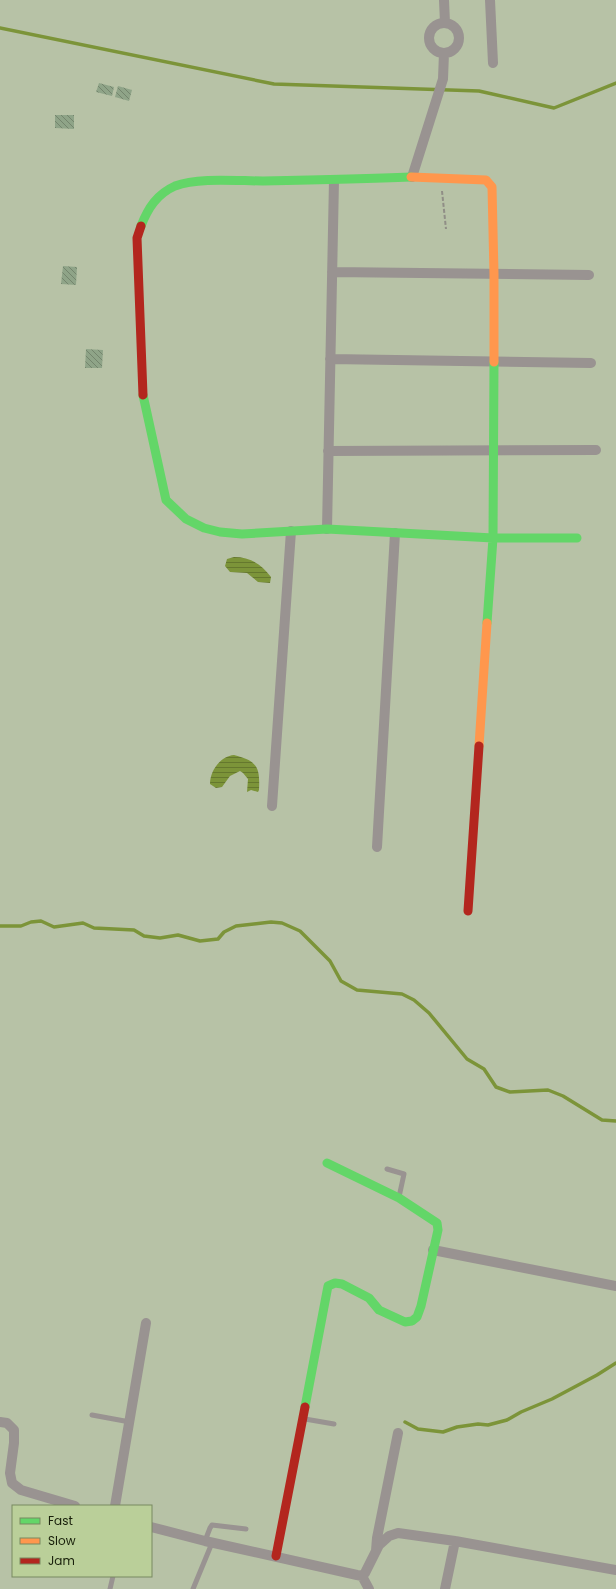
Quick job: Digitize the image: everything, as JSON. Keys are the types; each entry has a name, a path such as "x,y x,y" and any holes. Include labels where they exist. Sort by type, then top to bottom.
{"street":[{"path":"444,0 445,24"},
{"path":"490,0 493,63"},
{"path":"445,24 454,27 458,36 456,45 453,49 444,53 435,50 432,47 429,38 430,33 436,26 445,24"},
{"path":"412,177 443,79 444,53"},
{"path":"468,911 493,538 494,274 492,187 490,182 486,180 412,177 334,180 202,180 176,186 158,196 146,214 136,238 142,400 166,500 186,519 204,528 220,532 242,534 327,529 493,538 577,538"},
{"path":"327,529 334,180"},
{"path":"332,272 589,275"},
{"path":"330,359 591,363"},
{"path":"328,451 596,450"},
{"path":"272,806 291,531"},
{"path":"377,847 395,533"},
{"path":"276,1556 328,1286 335,1283 342,1284 369,1298 379,1310 405,1322 412,1321 417,1317 421,1306 438,1230 437,1223 398,1198 326,1163"},
{"path":"433,1250 616,1286"},
{"path":"115,1505 146,1323"},
{"path":"0,1422 7,1423 14,1430 14,1443 10,1473 12,1483 21,1490 72,1505"},
{"path":"376,1551 377,1538 398,1433"},
{"path":"152,1527 208,1542 362,1576 369,1589"},
{"path":"362,1576 384,1540 389,1536 398,1533 455,1541 616,1570"},
{"path":"445,1589 455,1541"}],"lane":[{"path":"387,1169 404,1174 398,1198"},
{"path":"92,1415 130,1422"},
{"path":"302,1419 334,1424"},
{"path":"193,1589 212,1525 246,1528"},
{"path":"110,1589 113,1577"}],"path":[{"path":"441,178 446,229"}],"shaded area":[{"path":"234,557 245,558 255,562 271,577 270,583 258,582 247,573 230,572 225,566 227,559"},
{"path":"234,755 248,760 256,766 259,776 258,792 251,790 247,792 248,779 240,771 230,776 222,787 216,788 210,784 210,779 217,765 225,758"}],"building":[{"path":"99,83 114,87 112,96 96,92"},
{"path":"118,86 132,90 129,101 115,97"},
{"path":"55,115 74,115 74,129 55,128"},
{"path":"63,266 77,267 76,285 61,284"},
{"path":"86,349 103,350 102,368 85,368"}],"waterway":[{"path":"0,28 274,84 479,91 554,108 616,83"},
{"path":"0,926 21,926 31,922 41,921 54,927 83,923 94,928 134,930 144,936 160,938 178,935 200,941 218,939 224,932 236,926 271,922 282,923 300,931 330,961 341,981 357,990 402,994 414,1000 429,1013 467,1059 484,1069 496,1087 510,1092 548,1090 563,1096 602,1120 616,1121"},
{"path":"405,1422 418,1429 443,1432 457,1427 478,1424 488,1425 507,1420 521,1412 552,1399 616,1363"}],"traffic: fast":[{"path":"141,226 147,213 158,197 175,186 195,181 263,181 411,177"},
{"path":"487,623 493,538 494,362"},
{"path":"143,395 166,500 186,519 204,528 220,532 242,534 327,529 493,538 577,538"},
{"path":"305,1407 328,1286 335,1283 342,1284 369,1298 379,1310 405,1322 412,1321 417,1317 421,1306 438,1230 437,1223 399,1198 327,1163"}],"traffic: slow":[{"path":"411,177 486,180 492,187 494,362"},
{"path":"479,746 487,623"}],"traffic: jam":[{"path":"141,226 137,238 143,395"},
{"path":"468,911 479,746"},
{"path":"276,1556 305,1407"}]}
